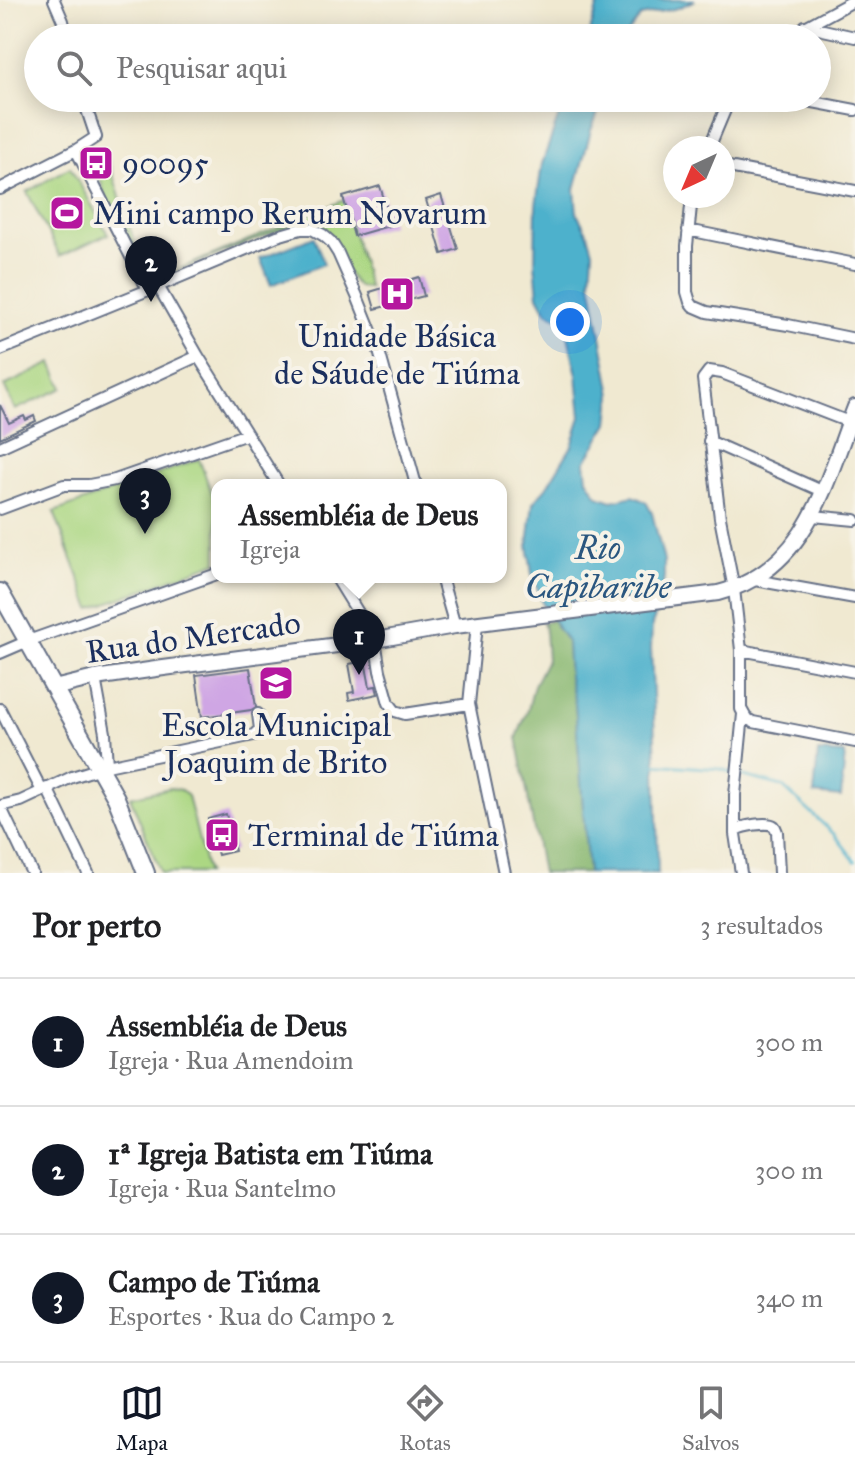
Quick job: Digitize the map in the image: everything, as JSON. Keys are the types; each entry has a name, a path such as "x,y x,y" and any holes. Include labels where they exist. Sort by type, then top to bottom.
{"main road":[{"name":"Rua do Mercado","path":"54,688 95,678 734,589 755,580 796,542 824,492 851,426 855,407"},
{"path":"0,592 103,767 146,873"}],"street":[{"path":"54,0 64,24"},
{"path":"809,24 855,0"},
{"path":"831,32 855,37"},
{"path":"831,105 855,110"},
{"path":"0,189 96,137 88,112"},
{"path":"714,136 724,112"},
{"path":"76,150 153,288 275,479"},
{"path":"735,168 855,191"},
{"path":"691,208 688,298 697,308 855,339"},
{"path":"0,350 292,231 312,229 323,235 338,253 379,351 414,479"},
{"path":"688,230 855,264"},
{"path":"0,447 198,356"},
{"path":"741,873 735,795 743,714 741,650 709,441 703,379 709,371 722,373 851,426"},
{"path":"0,509 64,485 99,484 115,480 247,434"},
{"path":"709,441 824,492"},
{"path":"813,516 855,520"},
{"path":"0,653 211,576"},
{"path":"755,580 855,598"},
{"path":"340,583 375,640 389,703 400,713 469,704"},
{"path":"443,583 455,626"},
{"path":"477,624 469,704 504,873"},
{"path":"741,650 855,672"},
{"path":"95,678 105,733 103,767"},
{"path":"0,709 88,873"},
{"path":"32,873 0,806 21,801 72,777 103,767 254,735 260,729 258,714"},
{"path":"743,714 753,722 855,742"},
{"path":"736,830 741,826 771,824 775,827 779,873"}],"green space":[{"path":"105,150 144,272 106,200 94,155"},
{"name":"Mini campo Rerum Novarum","path":"70,167 108,234 60,256 27,192"},
{"path":"344,200 369,288 359,287 354,282 315,225 296,224 158,278"},
{"path":"52,363 63,388 15,410 4,386"},
{"path":"199,459 211,491 211,564 91,609 54,512"},
{"path":"552,620 567,642 569,677 575,703 588,873 542,873 517,737 534,685 547,660 543,622"},
{"path":"170,788 181,790 188,796 207,873 161,873 130,797"}],"water":[{"path":"603,0 695,0 678,8 641,16 635,24 592,24"},
{"name":"Rio Capibaribe","path":"560,112 598,112 575,189 577,214 593,251 591,282 612,395 609,423 585,462 587,479 598,496 612,501 633,496 646,502 652,513 664,561 659,607 652,624 651,648 658,873 588,873 575,703 569,677 567,642 543,605 532,574 528,545 533,503 572,446 581,417 577,375 566,327 546,311 538,296 536,205 542,164"},
{"path":"314,237 324,264 271,285 260,258"},
{"path":"818,752 845,754 841,797 814,794"}],"building":[{"path":"380,186 392,225 354,236 343,197"},
{"path":"441,195 458,249 442,254 426,200"},
{"name":"Unidade Básica de Sáude de Tiúma","path":"419,277 424,296 375,309 370,292"},
{"path":"0,405 9,423 24,416 26,420 34,416 36,421 0,438"},
{"path":"365,661 370,687 376,686 378,694 349,700 348,693 354,692 349,664"},
{"path":"250,668 256,707 202,717 196,675"},
{"name":"Terminal de Tiúma","path":"226,814 235,851 218,855 208,819"}],"waterway":[{"path":"653,764 721,769 733,773"},
{"path":"740,775 782,786 835,835 855,861"}],"place":[{"name":"90095","path":"96,163"},
{"name":"Mini campo Rerum Novarum","path":"67,213"},
{"name":"Unidade Básica de Sáude de Tiúma","path":"397,294"},
{"name":"1ª Igreja Batista em Tiúma","path":"151,302"},
{"name":"Campo de Tiúma","path":"145,534"},
{"name":"Assembléia de Deus","path":"359,675"},
{"name":"Escola Municipal Joaquim de Brito","path":"276,683"},
{"name":"Terminal de Tiúma","path":"222,835"}]}
